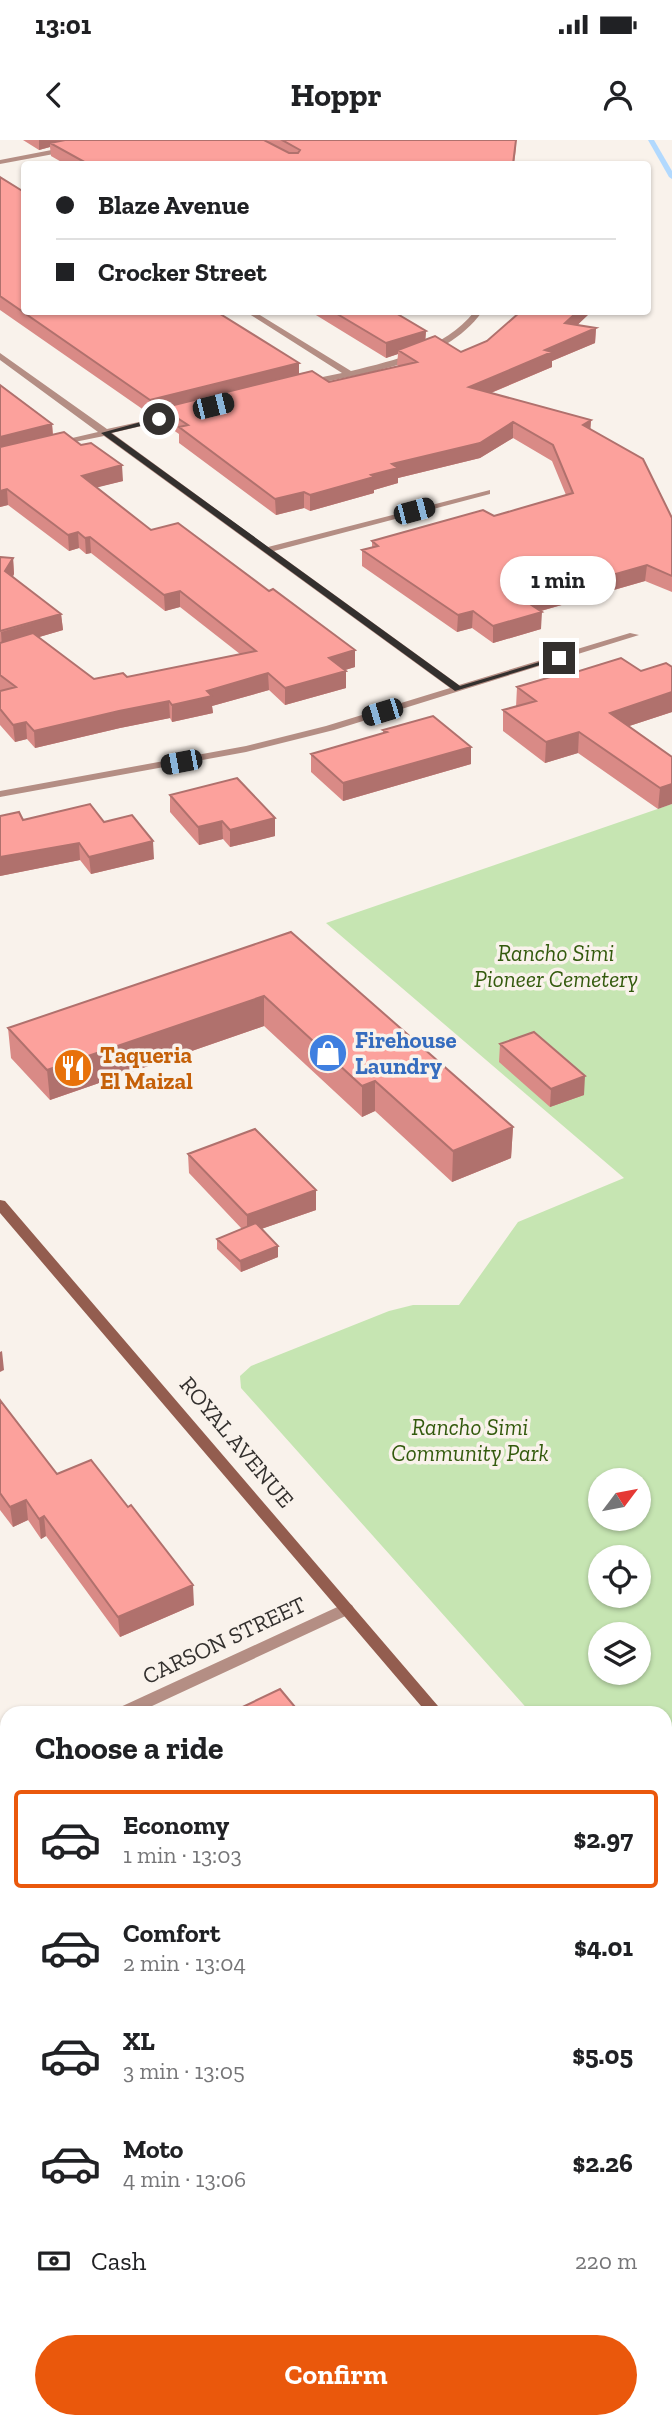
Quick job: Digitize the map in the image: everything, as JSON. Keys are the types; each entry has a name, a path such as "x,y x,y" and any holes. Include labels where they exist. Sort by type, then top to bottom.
{"main road":[{"name":"ROYAL AVENUE","path":"0,1204 430,1706"}],"street":[{"path":"4,161 73,148"},
{"path":"4,161 16,166"},
{"path":"255,315 349,373"},
{"path":"295,386 349,373 433,347 466,327 476,315"},
{"path":"0,356 458,689"},
{"path":"52,446 186,413"},
{"path":"267,550 487,492"},
{"path":"0,794 246,749 330,728 634,635"},
{"name":"CARSON STREET","path":"136,1706 346,1609"}],"green space":[{"name":"Rancho Simi Community Park","path":"672,804 672,1706 525,1706 241,1388 240,1376 251,1366 389,1311 413,1305 459,1305 518,1222 624,1178 326,923"}],"building":[{"path":"65,140 264,140 289,153 298,153 300,150 282,140 516,140 513,161 83,161 50,143"},
{"path":"0,177 21,190 21,311 0,296"},
{"path":"27,315 222,315 299,363 150,400"},
{"path":"339,315 399,315 426,331 386,343"},
{"path":"517,315 574,315 565,323 596,328 545,350 552,352 469,387 591,420 583,425 643,459 672,518 672,576 647,565 524,600 542,612 493,626 473,611 458,615 362,550 378,546 372,541 483,510 494,516 573,493 553,445 513,422 480,443 392,464 398,468 310,495 304,492 275,499 179,427 188,425 162,408 312,371 329,382 417,362 398,350 435,336 461,352 487,341"},
{"path":"0,385 52,424 0,437"},
{"path":"64,432 81,445 91,443 122,465 82,476 151,530 178,523 269,591 273,589 355,650 329,658 346,671 285,688 268,673 207,691 212,696 172,705 169,701 34,731 26,722 13,725 0,709 0,691 16,687 0,675 0,643 33,633 94,679 123,673 127,677 256,651 180,591 164,595 90,537 85,538 78,532 68,535 7,489 0,491 0,447"},
{"path":"0,557 13,558 5,571 61,614 0,631"},
{"path":"621,658 641,671 666,663 672,667 672,692 610,713 672,757 672,784 660,788 579,732 546,742 503,710 536,701 517,687"},
{"path":"433,716 471,747 343,783 311,754 387,732 383,730"},
{"path":"237,778 275,818 230,830 222,821 198,827 170,795"},
{"path":"90,804 104,822 132,815 153,841 89,857 79,843 0,857 0,816 19,812 23,820"},
{"path":"291,932 513,1127 453,1151 375,1081 362,1086 264,996 47,1070 8,1028"},
{"path":"534,1032 585,1076 551,1089 500,1044"},
{"path":"255,1129 316,1190 247,1215 188,1154"},
{"path":"256,1223 278,1246 240,1261 217,1239"},
{"path":"0,1400 57,1474 91,1460 128,1507 131,1505 193,1585 118,1617 44,1516 39,1519 26,1500 10,1507 0,1493"},
{"path":"280,1689 294,1706 245,1706"}],"waterway":[{"path":"651,140 672,177"}],"place":[{"name":"Firehouse Laundry","path":"328,1053"},
{"name":"Taqueria El Maizal","path":"73,1068"}],"route":[{"path":"159,419 105,433 458,689 559,658"}],"park label":[{"name":"Rancho Simi Pioneer Cemetery","path":"556,966"}]}
